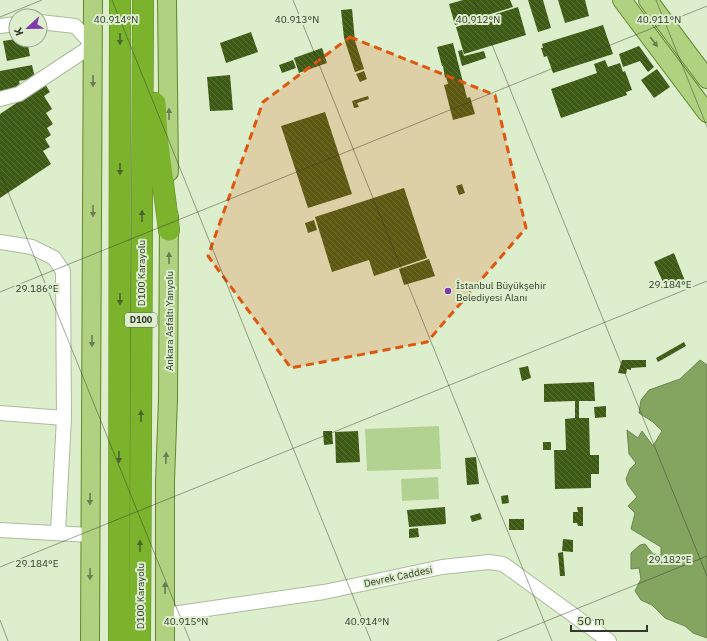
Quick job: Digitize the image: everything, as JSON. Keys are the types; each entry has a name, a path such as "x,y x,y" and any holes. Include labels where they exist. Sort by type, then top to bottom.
{"highway":[{"name":"D100 Karayolu","path":"119,641 120,0"},
{"name":"D100 Karayolu","path":"140,641 143,0"},
{"path":"147,0 157,137 170,230"}],"main road":[{"path":"90,641 93,0"},
{"name":"Ankara Asfaltı Yanyolu","path":"165,641 165,481 168,399 170,230 167,0"},
{"path":"622,0 707,113"},
{"path":"648,0 707,79"}],"street":[{"path":"0,99 19,94 93,45 75,26 48,23"},
{"path":"0,242 32,247 54,258 63,271 64,418 58,532"},
{"path":"0,413 64,418"},
{"path":"0,530 58,532 90,535"},
{"name":"Devrek Caddesi","path":"165,615 324,592 442,567 489,562 503,564 609,641"}],"highlighted area":[{"path":"350,37 495,95 526,228 427,342 291,368 208,256 263,102"}],"shaded area":[{"path":"700,360 707,365 707,638 693,633 685,626 665,618 652,605 641,600 635,591 641,579 639,568 631,569 631,553 640,545 645,544 653,554 661,555 661,547 631,529 635,513 628,506 637,497 628,485 626,479 630,469 636,463 629,454 627,430 638,438 642,431 653,446 662,431 653,422 639,413 641,400 649,390 680,379"},
{"path":"439,426 441,469 367,471 365,429"},
{"path":"438,477 439,499 402,501 401,479"}],"building":[{"path":"463,0 510,0 513,7 455,25 449,4"},
{"path":"528,0 543,0 551,28 538,32"},
{"path":"558,0 585,0 589,16 565,23"},
{"path":"518,7 526,35 464,54 456,27"},
{"path":"352,9 355,41 364,69 355,72 344,38 341,10"},
{"path":"603,25 613,54 553,73 547,56 544,57 541,48 543,48 542,44"},
{"path":"251,32 258,52 226,63 220,43"},
{"path":"8,40 8,48 28,48 30,56 7,61 3,41"},
{"path":"453,43 467,98 470,97 475,114 453,120 444,85 448,84 437,47"},
{"path":"639,46 654,67 648,72 640,61 623,67 619,54"},
{"path":"322,48 327,63 299,73 294,58"},
{"path":"462,50 464,56 484,51 486,58 462,66 458,51"},
{"path":"293,60 296,68 282,73 279,65"},
{"path":"605,60 608,67 620,63 623,72 625,71 632,90 626,92 627,95 561,118 551,89 597,73 594,64"},
{"path":"32,65 35,78 19,81 21,90 0,94 0,71"},
{"path":"657,69 670,87 654,98 641,80"},
{"path":"364,71 367,79 360,82 356,74"},
{"path":"230,75 233,110 210,111 207,77"},
{"path":"45,84 50,92 44,96 52,109 46,113 53,124 47,128 51,135 45,139 50,147 43,151 51,164 0,198 0,114"},
{"path":"368,96 369,99 357,103 359,107 354,108 352,101"},
{"path":"325,112 352,194 308,208 281,126"},
{"path":"462,184 465,193 459,195 456,186"},
{"path":"404,188 427,258 374,276 369,260 332,272 315,217"},
{"path":"314,220 317,230 308,233 305,223"},
{"path":"674,253 685,281 666,289 654,262"},
{"path":"429,259 435,276 404,285 399,269"},
{"path":"684,342 686,346 658,362 656,358"},
{"path":"622,360 646,360 646,367 631,368 631,370 627,369 626,374 618,373"},
{"path":"528,366 531,378 522,381 519,368"},
{"path":"594,382 595,401 579,401 579,418 589,418 590,455 599,455 599,474 591,474 591,488 555,489 554,450 566,450 565,419 575,418 575,401 544,402 544,384"},
{"path":"606,406 606,417 595,418 594,407"},
{"path":"323,431 332,431 333,444 324,445"},
{"path":"358,431 360,462 336,463 335,432"},
{"path":"543,442 551,442 551,450 543,450"},
{"path":"476,457 479,484 467,485 465,458"},
{"path":"508,495 509,503 502,504 501,496"},
{"path":"445,507 446,524 409,527 407,510"},
{"path":"577,507 583,507 583,526 578,526 577,523 573,523 573,512 578,512"},
{"path":"480,513 482,519 472,522 470,516"},
{"path":"509,519 524,519 524,530 509,530"},
{"path":"418,528 419,537 409,538 409,529"},
{"path":"563,539 573,540 573,552 562,551"},
{"path":"563,552 565,576 560,576 558,553"}],"place":[{"name":"İstanbul Büyükşehir Belediyesi Alanı","path":"448,291"}]}
